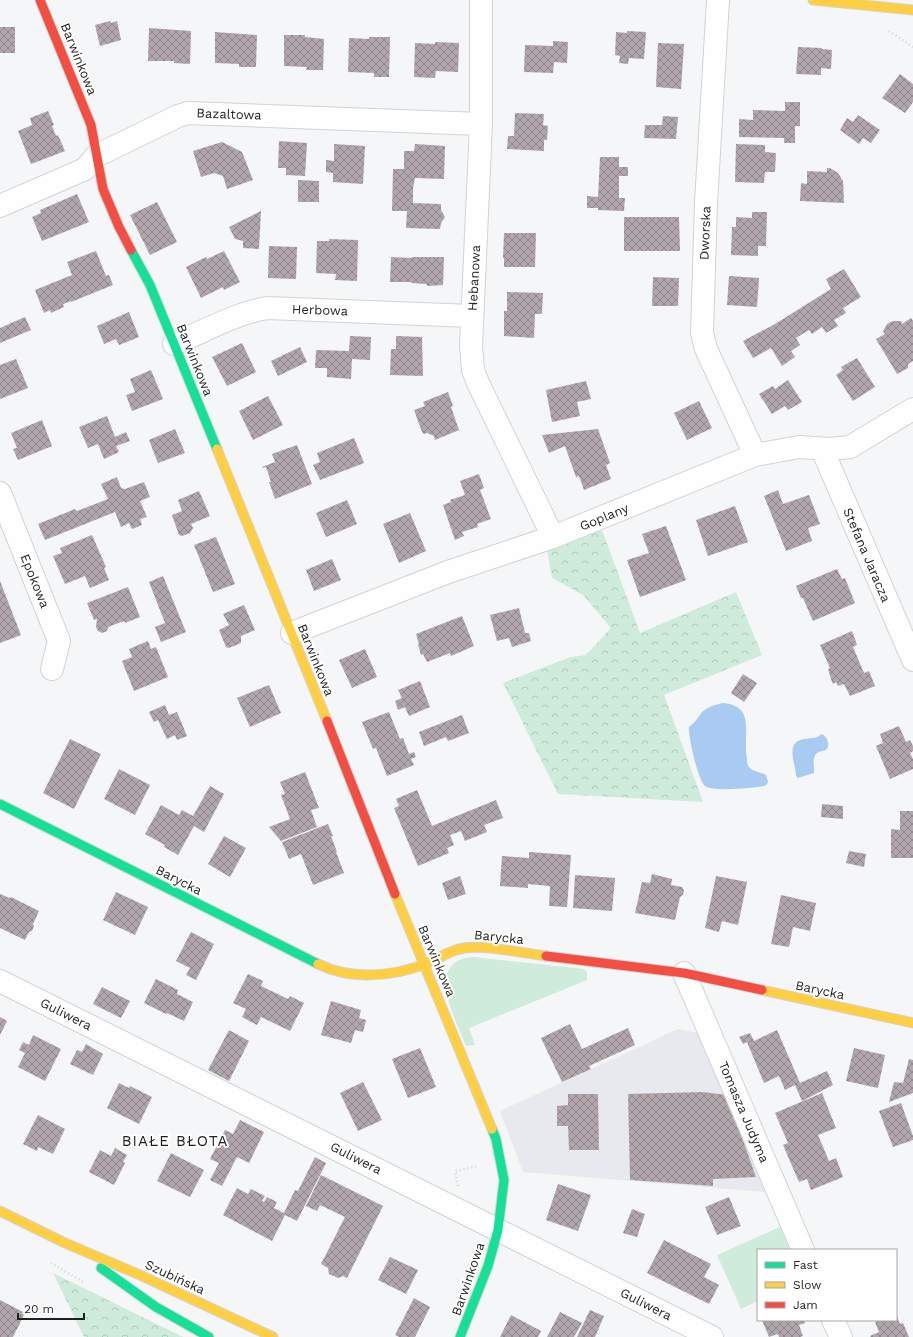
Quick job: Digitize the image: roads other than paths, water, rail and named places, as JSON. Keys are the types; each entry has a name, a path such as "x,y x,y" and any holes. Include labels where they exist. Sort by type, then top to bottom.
{"street":[{"name":"Barwinkowa","path":"40,0 92,126 96,156 103,189 119,226 150,285 292,633 404,917 496,1139 504,1180 498,1230 488,1266 460,1337"},
{"name":"Hebanowa","path":"481,0 481,124 471,346 474,370 478,383 553,537"},
{"name":"Dworska","path":"718,0 706,196 702,333 706,349 755,455"},
{"path":"813,0 913,10"},
{"name":"Bazaltowa","path":"0,206 85,169 96,156 178,116 188,113 481,124"},
{"name":"Herbowa","path":"174,344 251,311 267,308 472,316"},
{"name":"Goplany","path":"292,633 448,572 553,537 755,455 799,447 822,449 850,447 913,409"},
{"name":"Stefana Jaracza","path":"822,449 913,660"},
{"name":"Epokowa","path":"0,493 59,641 52,670"},
{"name":"Barycka","path":"0,804 326,968 349,974 377,974 407,969 424,965 455,950 473,946 684,973 913,1023"},
{"name":"Tomasza Judyma","path":"684,973 803,1249"},
{"name":"Guliwera","path":"0,981 712,1337"},
{"name":"Szubińska","path":"0,1211 65,1243 140,1275 273,1337"},
{"name":"Szubińska","path":"65,1243 156,1306 210,1337"},
{"path":"834,1321 841,1337"}],"water":[{"path":"723,703 734,705 744,716 746,723 747,764 753,770 766,775 768,782 766,785 759,787 716,789 705,786 702,782 694,758 689,727 704,710"},
{"path":"822,734 828,740 828,747 815,755 814,773 798,778 796,776 792,754 794,744 804,739 816,738"}],"district":[{"name":"BIAŁE BŁOTA","path":"175,1141"}]}
